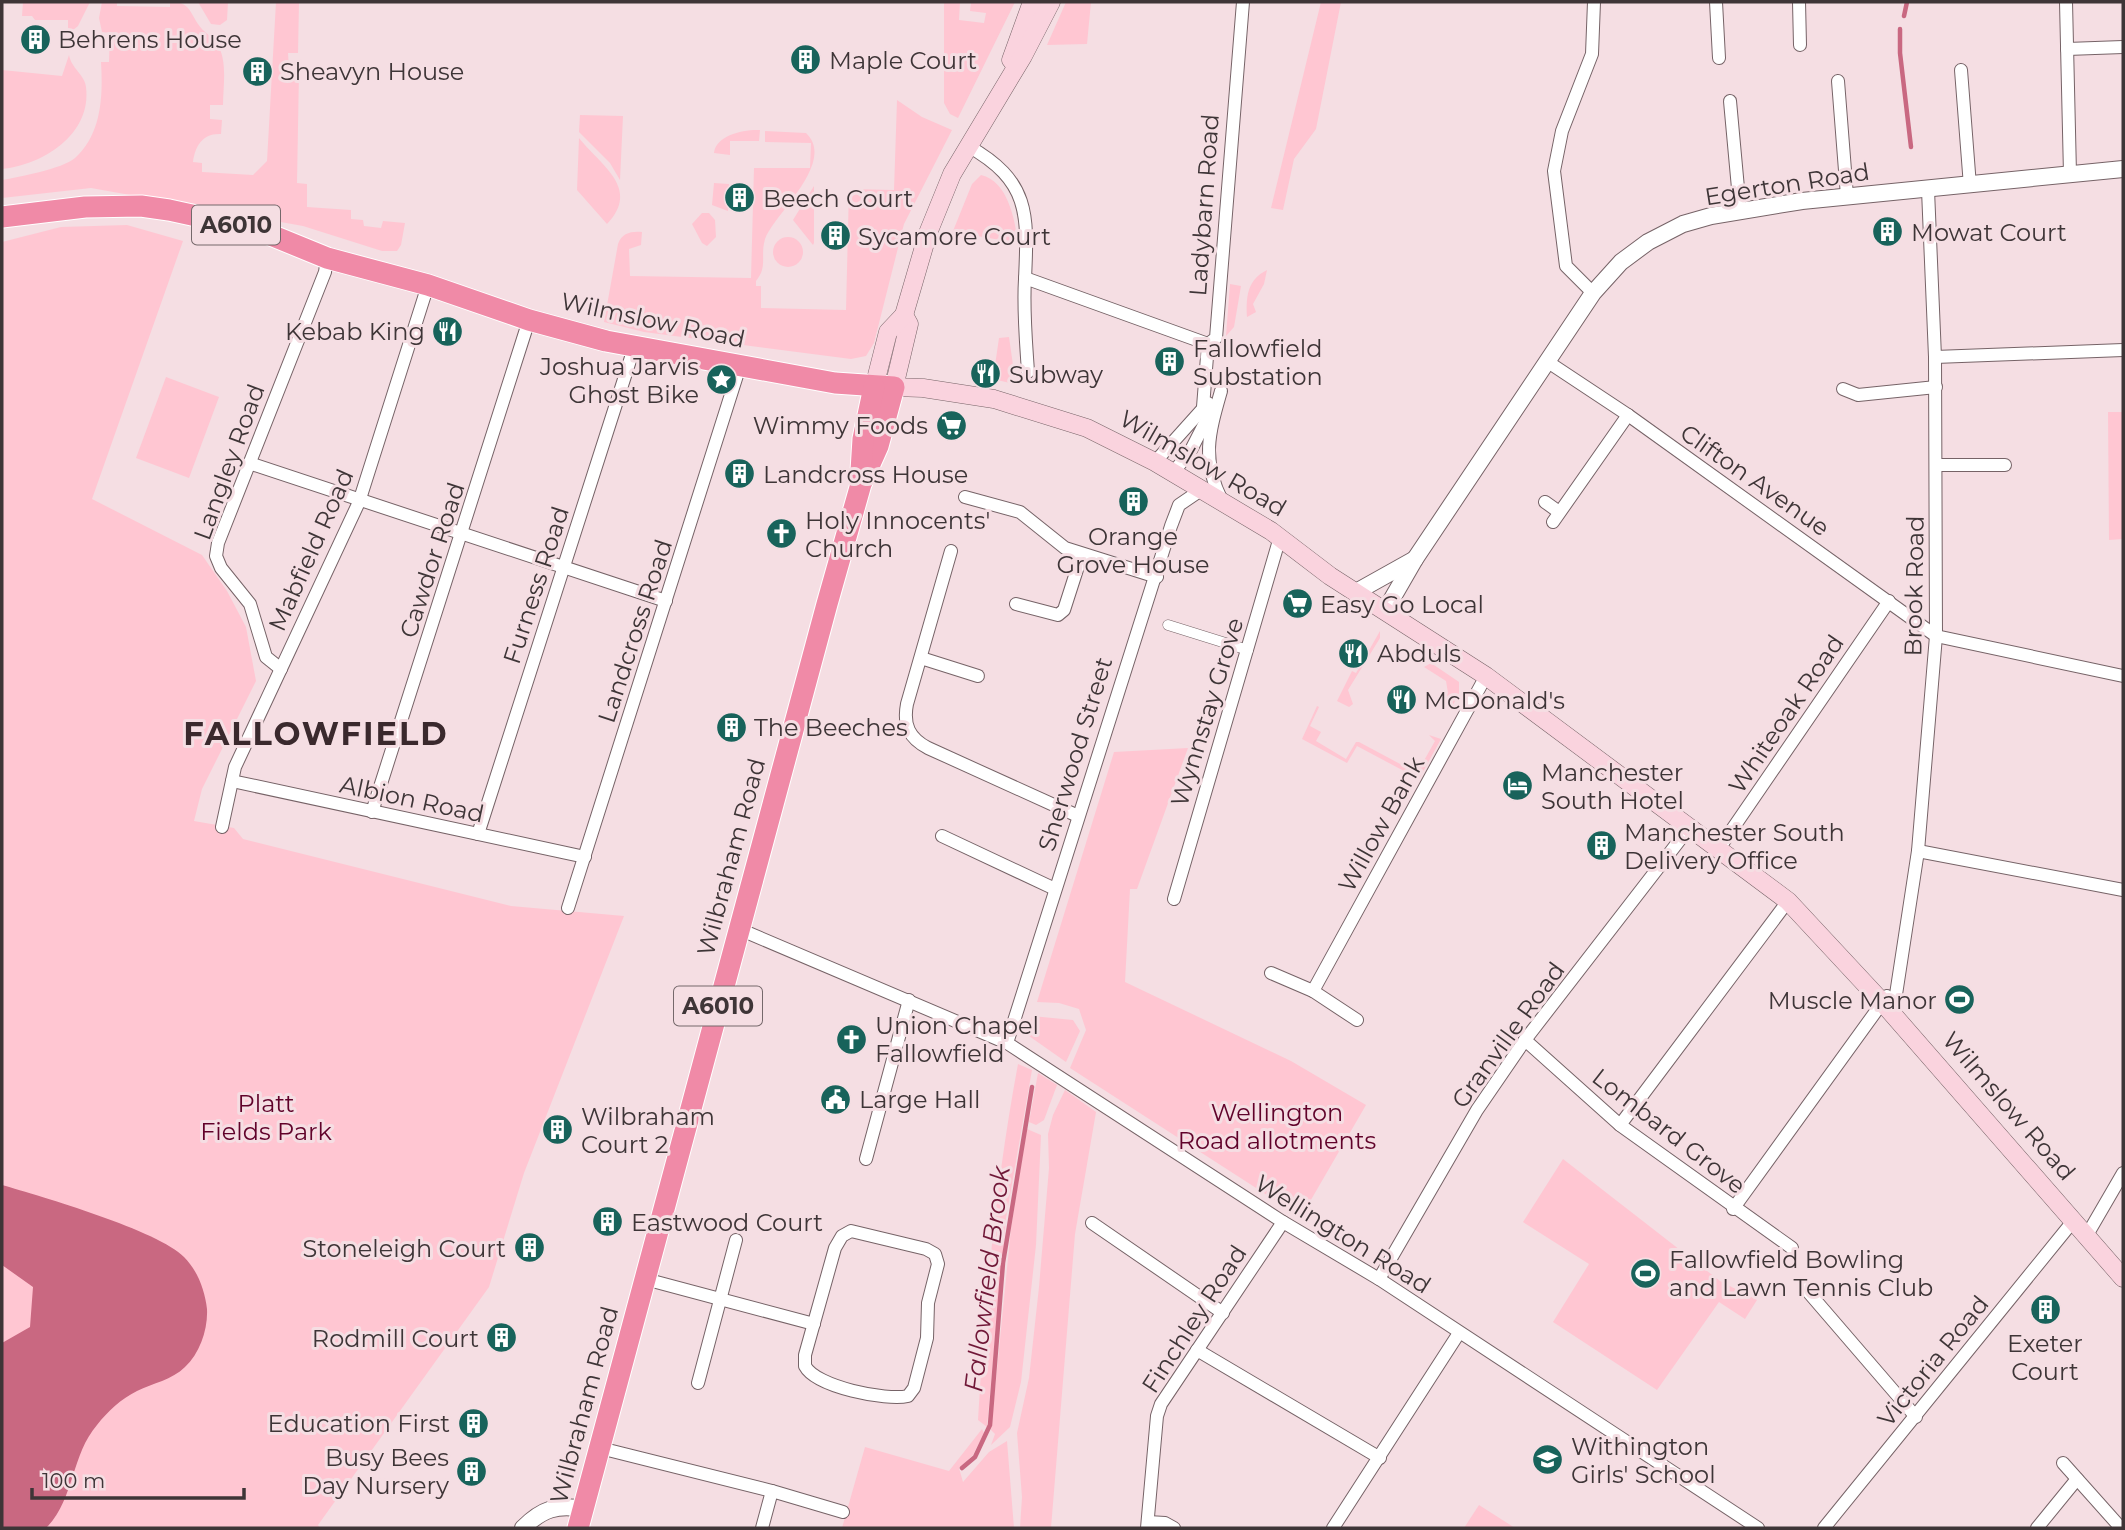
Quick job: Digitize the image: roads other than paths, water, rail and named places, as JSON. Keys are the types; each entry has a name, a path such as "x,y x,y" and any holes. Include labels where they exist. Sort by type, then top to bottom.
{"highway":[{"name":"Wilmslow Road","path":"2,217 85,207 141,206 256,229 327,258 428,285 529,320 634,348 884,387"},
{"name":"Wilbraham Road","path":"581,1519 861,484 863,439 884,387"}],"main road":[{"path":"998,96 1032,2"},
{"path":"884,387 909,324 904,315 932,222 968,146 1051,2"},
{"name":"Wilmslow Road","path":"884,387 923,388 1028,408 1087,428 1155,462 1280,537 1356,593 1486,676 1788,901 1888,1008 2123,1278"}],"street":[{"name":"Ladybarn Road","path":"1203,407 1208,344 1216,338 1243,2"},
{"path":"1593,293 1566,266 1554,170 1562,131 1592,54 1594,2"},
{"path":"1716,2 1719,58"},
{"path":"1798,2 1800,45"},
{"path":"2066,2 2070,174"},
{"path":"2067,49 2123,47"},
{"path":"1961,70 1970,186"},
{"path":"1838,81 1847,196"},
{"path":"1730,101 1740,210"},
{"path":"968,146 992,159 1017,192 1027,226 1029,251 1025,278 1028,372"},
{"name":"Egerton Road","path":"1385,611 1415,559 1593,293 1621,262 1648,242 1683,224 1740,210 1847,196 2123,169"},
{"name":"Brook Road","path":"1888,1008 1901,980 1918,852 1936,636 1936,357 1928,190"},
{"name":"Langley Road","path":"281,669 266,657 250,604 221,568 216,556 249,463 325,272 327,258"},
{"path":"1025,278 1208,344"},
{"name":"Mabfield Road","path":"222,827 235,766 359,502 428,285"},
{"name":"Cawdor Road","path":"372,811 529,320"},
{"name":"Furness Road","path":"478,834 634,348"},
{"path":"1936,357 2123,351"},
{"name":"Clifton Avenue","path":"1548,362 1628,415 1936,636"},
{"name":"Landcross Road","path":"568,908 740,366"},
{"path":"1843,389 1858,395 1936,387"},
{"path":"1155,462 1203,407 1221,391"},
{"path":"1172,473 1191,450 1221,391"},
{"path":"1221,391 1207,456 1211,479 1222,501"},
{"path":"1545,502 1556,517 1628,415"},
{"path":"249,463 359,502 666,601"},
{"path":"1936,465 2005,465"},
{"name":"Sherwood Street","path":"1007,1043 1140,617 1157,577 1180,505 1201,490"},
{"path":"965,497 1020,512 1051,538 1082,554 1157,577"},
{"name":"Wynnstay Grove","path":"1174,899 1280,537"},
{"path":"951,551 904,719 910,734 918,742 1078,816"},
{"path":"1016,604 1053,615 1064,610 1082,554"},
{"name":"Egerton Road","path":"1356,593 1415,559"},
{"name":"Whiteoak Road","path":"1718,850 1889,601"},
{"path":"1168,625 1248,650"},
{"path":"1936,636 2123,676"},
{"path":"921,659 978,676"},
{"name":"Willow Bank","path":"1313,991 1486,676"},
{"name":"Albion Road","path":"232,781 585,857"},
{"name":"Granville Road","path":"1379,1279 1477,1110 1525,1040 1689,828"},
{"path":"943,836 1055,889"},
{"path":"1918,852 2123,890"},
{"path":"1620,1125 1788,901"},
{"name":"Wellington Road","path":"739,929 1007,1043 1283,1222 1379,1279 1758,1528"},
{"path":"1271,973 1313,991 1357,1020"},
{"path":"866,1159 909,1000"},
{"path":"1733,1209 1888,1008"},
{"name":"Lombard Grove","path":"1525,1040 1620,1125 1733,1209 1792,1248"},
{"path":"2087,1235 2123,1172"},
{"name":"Victoria Road","path":"1824,1528 2074,1220"},
{"name":"Finchley Road","path":"1148,1525 1157,1416 1161,1404 1283,1222"},
{"path":"1092,1223 1223,1313"},
{"path":"851,1231 926,1250 934,1255 938,1264 928,1303 928,1338 914,1388 908,1396 882,1398 809,1375 805,1366 805,1355 814,1324 835,1248 842,1236 851,1231"},
{"path":"698,1383 736,1240"},
{"path":"645,1279 814,1324"},
{"path":"1804,1287 1916,1417"},
{"path":"1333,1528 1459,1334"},
{"path":"1196,1350 1380,1458"},
{"path":"600,1448 772,1491 843,1512"},
{"path":"2063,1463 2122,1528"},
{"path":"2036,1528 2077,1479"},
{"path":"762,1528 772,1491"},
{"path":"523,1528 548,1508 564,1506 581,1519"},
{"path":"1148,1525 1165,1523 1174,1528"}],"waterway":[{"path":"1904,16 1907,2"},
{"path":"1900,29 1900,53 1911,147"},
{"name":"Fallowfield Brook","path":"962,1468 975,1457 990,1425 1003,1263 1032,1087"}],"place":[{"name":"Behrens House","path":"35,39"},
{"name":"Maple Court","path":"806,60"},
{"name":"Sheavyn House","path":"257,71"},
{"name":"Beech Court","path":"740,198"},
{"name":"Mowat Court","path":"1888,232"},
{"name":"Sycamore Court","path":"835,236"},
{"name":"Kebab King","path":"448,331"},
{"name":"Fallowfield Substation","path":"1170,362"},
{"name":"Subway","path":"986,374"},
{"name":"Joshua Jarvis Ghost Bike","path":"722,380"},
{"name":"Wimmy Foods","path":"951,425"},
{"name":"Landcross House","path":"740,474"},
{"name":"Orange Grove House","path":"1133,502"},
{"name":"Holy Innocents' Church","path":"782,534"},
{"name":"Easy Go Local","path":"1297,604"},
{"name":"Abduls","path":"1354,653"},
{"name":"McDonald's","path":"1401,700"},
{"name":"The Beeches","path":"731,727"},
{"name":"Manchester South Hotel","path":"1518,786"},
{"name":"Manchester South Delivery Office","path":"1601,846"},
{"name":"Muscle Manor","path":"1960,1000"},
{"name":"Union Chapel Fallowfield","path":"852,1039"},
{"name":"Large Hall","path":"836,1099"},
{"name":"Wilbraham Court 2","path":"558,1130"},
{"name":"Eastwood Court","path":"608,1222"},
{"name":"Stoneleigh Court","path":"529,1248"},
{"name":"Fallowfield Bowling and Lawn Tennis Club","path":"1646,1273"},
{"name":"Exeter Court","path":"2045,1309"},
{"name":"Rodmill Court","path":"502,1338"},
{"name":"Education First","path":"473,1423"},
{"name":"Withington Girls' School","path":"1548,1460"},
{"name":"Busy Bees Day Nursery","path":"472,1471"}],"district":[{"name":"FALLOWFIELD","path":"316,733"}],"park label":[{"name":"Platt Fields Park","path":"266,1117"},
{"name":"Wellington Road allotments","path":"1277,1126"}]}
